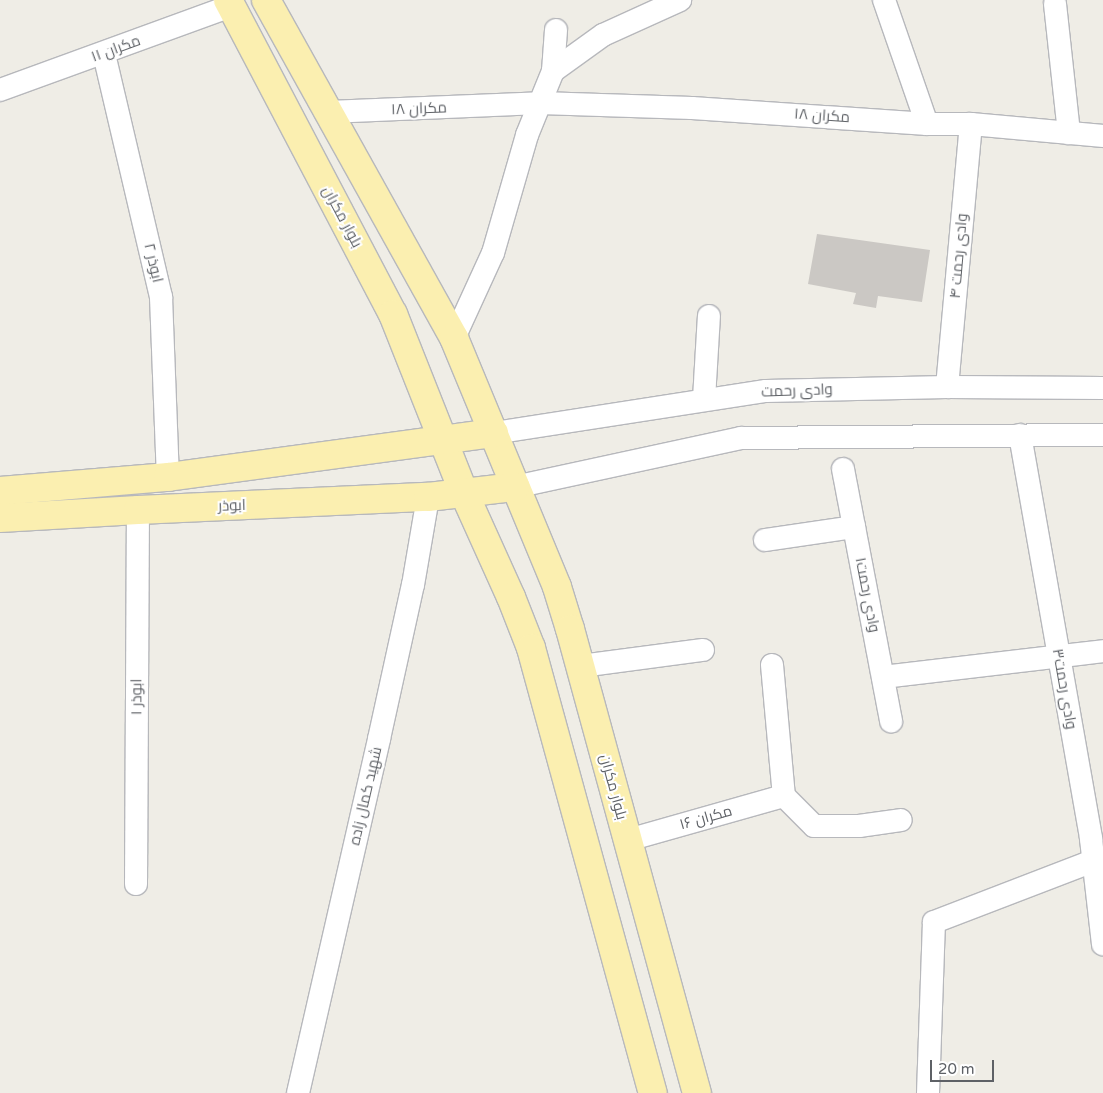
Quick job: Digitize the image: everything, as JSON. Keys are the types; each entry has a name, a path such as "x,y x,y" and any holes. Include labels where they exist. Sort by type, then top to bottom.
{"main road":[{"name":"بلوار مکران","path":"266,0 454,338 557,587 697,1093"},
{"name":"بلوار مکران","path":"229,3 393,314 464,493"},
{"path":"0,491 168,477 494,433"},
{"path":"47,487 49,515"},
{"name":"ابوذر","path":"0,518 428,497 515,487"},
{"path":"464,493 531,648 653,1093"}],"street":[{"path":"553,70 603,34 680,0"},
{"path":"884,0 927,124"},
{"name":"مکران ۱۱","path":"0,90 104,54 229,3"},
{"path":"1055,4 1069,133"},
{"path":"454,338 493,254 527,134 553,70 556,30"},
{"name":"ابوذر ۲","path":"104,54 161,297 168,477"},
{"name":"مکران ۱۸","path":"328,112 540,103 692,108 927,124 971,124 1103,136"},
{"name":"وادی رحمت ۴","path":"947,387 971,124"},
{"path":"704,399 709,316"},
{"name":"وادی رحمت","path":"494,433 704,399 766,391 947,387 1103,388"},
{"name":"وادی رحمت۳","path":"1020,435 1093,861 1103,944"},
{"path":"515,487 741,438 1103,435"},
{"name":"وادی رحمت۱","path":"843,469 891,721"},
{"name":"شهید کمال زاده","path":"298,1093 413,585 428,497"},
{"name":"ابوذر ۱","path":"136,884 138,510"},
{"path":"765,540 854,527"},
{"path":"580,666 703,650"},
{"path":"883,677 1103,652"},
{"path":"772,664 784,796 814,826 859,826 901,820"},
{"name":"مکران ۱۶","path":"628,840 784,796"},
{"path":"928,1093 934,922 1093,861"}],"building":[{"path":"817,234 930,250 922,302 878,296 876,308 853,304 856,293 808,284"}]}
